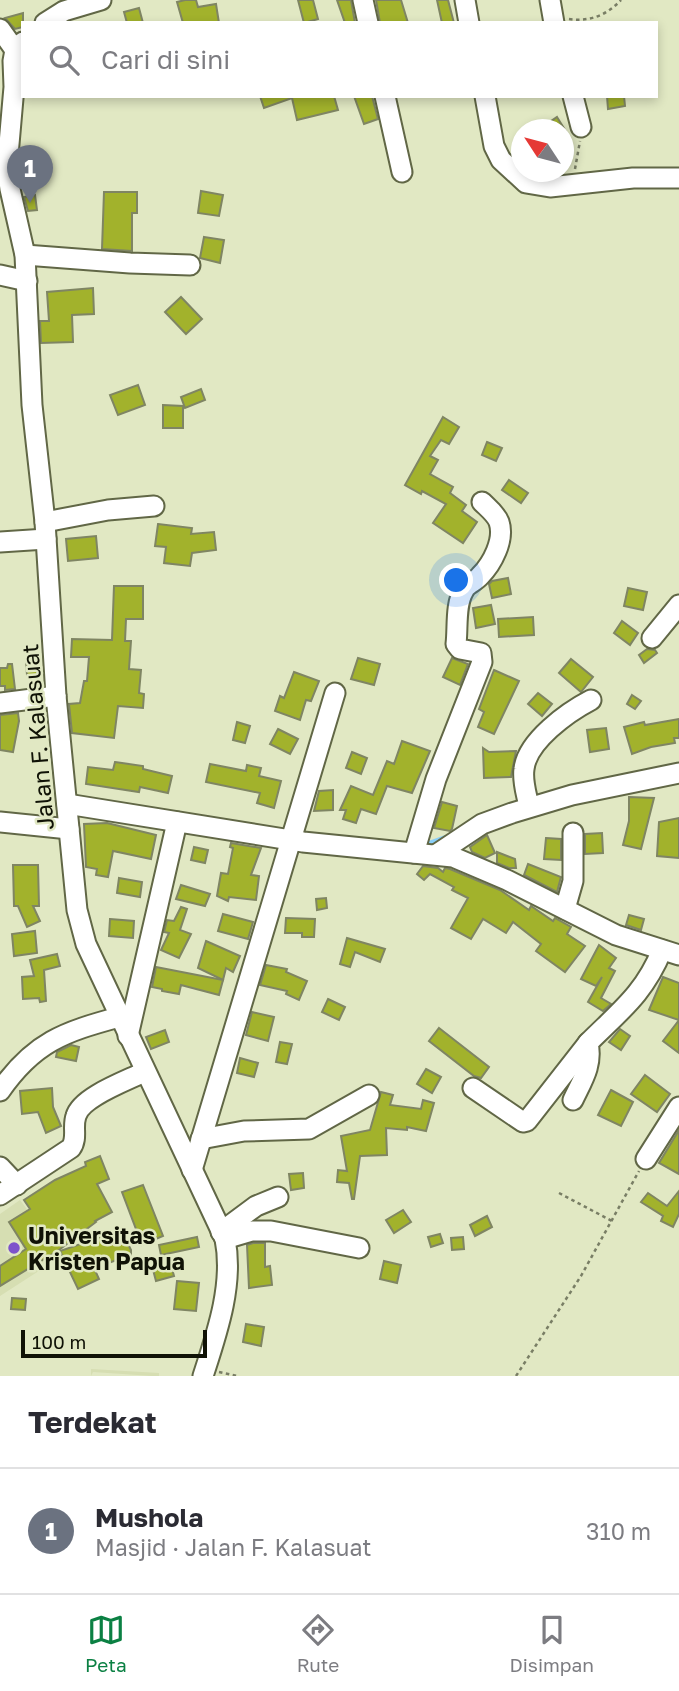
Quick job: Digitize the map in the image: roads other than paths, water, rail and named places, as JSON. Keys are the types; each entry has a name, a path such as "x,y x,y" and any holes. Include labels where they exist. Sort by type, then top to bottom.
{"street":[{"path":"48,21 64,11 101,0"},
{"path":"363,0 368,21"},
{"path":"465,0 470,21"},
{"path":"0,29 13,61"},
{"name":"Jalan F. Kalasuat","path":"13,61 7,167 25,255 32,405 45,531 56,696 80,927 144,1072 223,1236 228,1274 213,1345 203,1376"},
{"path":"385,98 402,172"},
{"path":"485,98 489,129 500,160 526,183 550,187 633,178 679,178"},
{"path":"574,98 581,127"},
{"path":"25,255 190,265"},
{"path":"0,275 27,281"},
{"path":"415,846 451,736 482,662 481,653 457,646 462,595 468,585 488,568 499,538 498,519 482,502"},
{"path":"0,542 45,531 107,510 154,506"},
{"path":"652,638 679,605"},
{"path":"192,1170 335,693"},
{"path":"0,703 56,696"},
{"path":"527,797 524,766 538,741 574,709 591,700"},
{"path":"437,854 527,797 593,790 679,774"},
{"path":"67,804 357,848 415,846 461,859 616,935 671,953 624,1010 588,1043 529,1120 523,1122 473,1088"},
{"path":"0,821 69,829"},
{"path":"128,1036 177,822"},
{"path":"565,909 573,881 573,833"},
{"path":"0,1091 24,1062 45,1044 74,1030 119,1017"},
{"path":"573,1100 588,1070 591,1055 588,1043"},
{"path":"0,1195 71,1148 75,1142 74,1125 80,1107 144,1072"},
{"path":"201,1139 244,1131 309,1129 369,1095"},
{"path":"646,1158 679,1107"},
{"path":"0,1167 17,1185"},
{"path":"223,1236 256,1206 278,1197"},
{"path":"223,1236 271,1231 359,1248"}],"waterway":[{"path":"423,845 445,837"}],"place":[{"name":"Mushola","path":"30,203"},
{"name":"Universitas Kristen Papua","path":"14,1248"}]}
